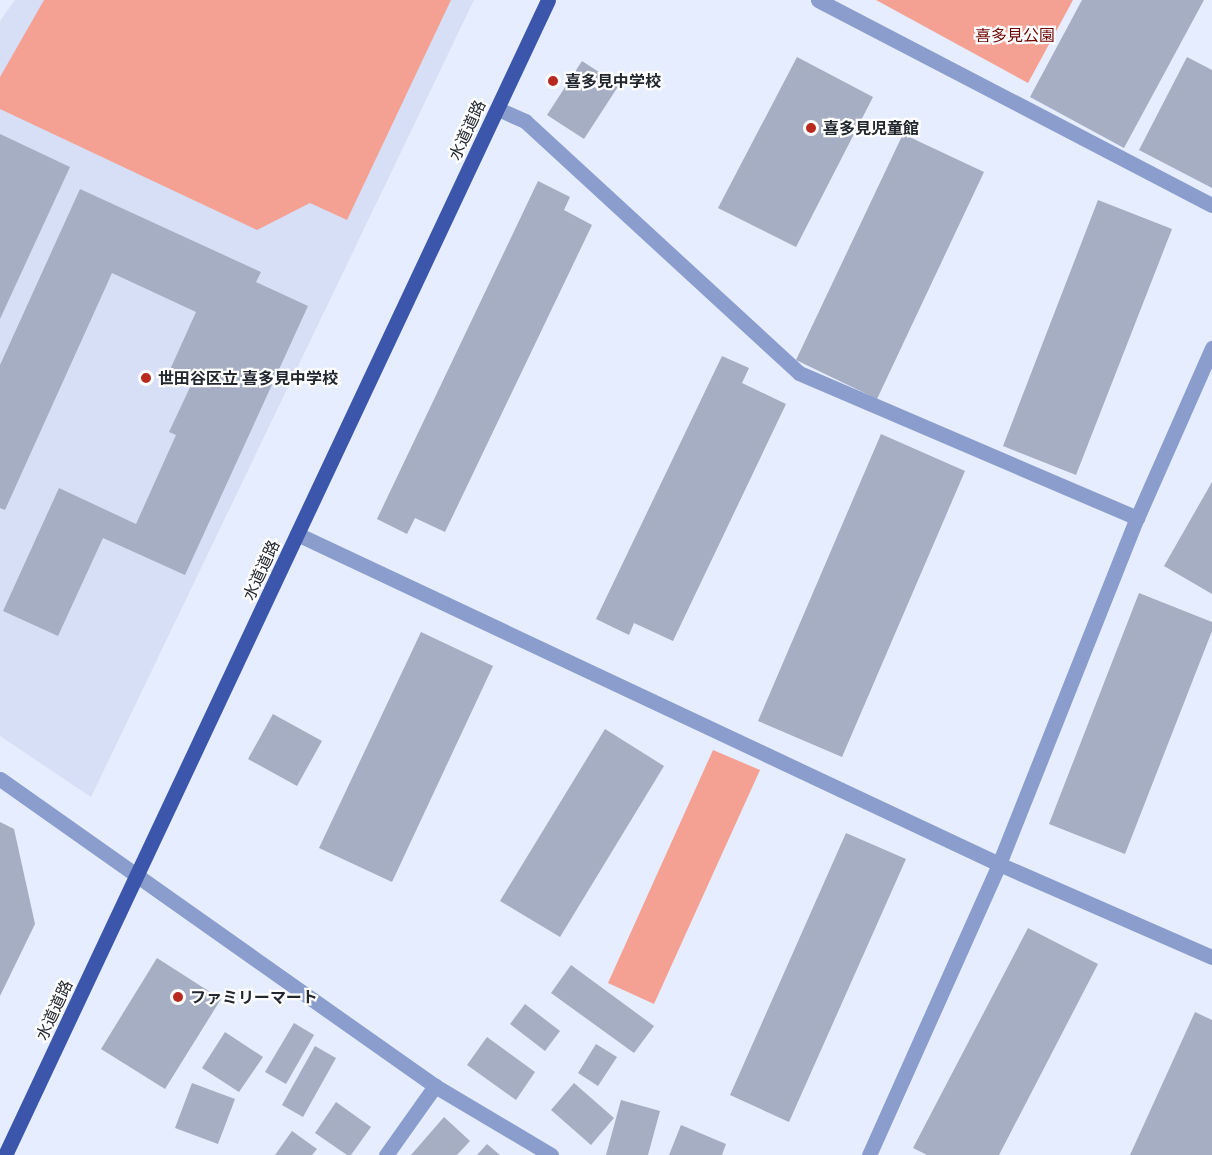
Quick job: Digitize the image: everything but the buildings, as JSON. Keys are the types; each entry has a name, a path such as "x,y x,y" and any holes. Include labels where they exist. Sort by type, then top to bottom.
{"main road":[{"name":"水道道路","path":"5,1155 548,0"}],"street":[{"path":"818,0 1212,205"},
{"path":"498,109 525,121 799,373 1137,518"},
{"path":"869,1155 999,864 1137,518 1212,348"},
{"path":"297,534 999,864 1212,957"},
{"path":"0,778 435,1086 551,1155"},
{"path":"386,1155 435,1086"}],"shaded area":[{"name":"世田谷区立 喜多見中学校","path":"15,0 474,0 91,797 0,736 0,21"}],"green space":[{"path":"44,0 451,0 347,220 310,203 257,230 0,109 0,77"},
{"name":"喜多見公園","path":"876,0 1073,0 1028,83"},
{"path":"713,750 760,770 654,1004 608,983"}],"place":[{"name":"喜多見中学校","path":"553,81"},
{"name":"喜多見児童館","path":"811,128"},
{"name":"世田谷区立 喜多見中学校","path":"146,378"},
{"name":"ファミリーマート","path":"178,997"}]}
